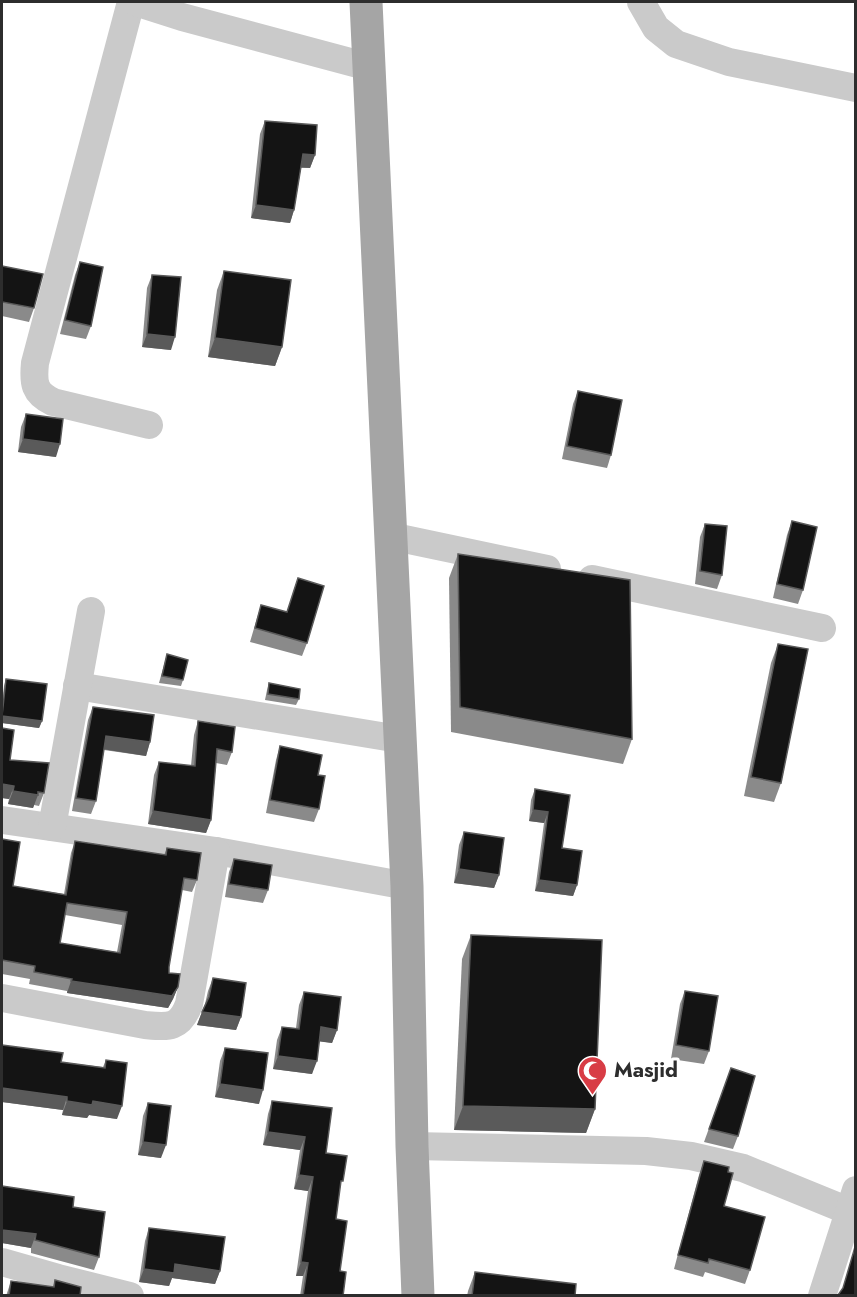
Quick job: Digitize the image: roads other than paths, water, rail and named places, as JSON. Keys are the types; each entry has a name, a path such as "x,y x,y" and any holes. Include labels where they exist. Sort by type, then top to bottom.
{"main road":[{"path":"366,2 407,886 412,1146 418,1296"}],"street":[{"path":"130,2 34,363 33,377 36,388 43,397 53,402 149,425"},
{"path":"135,2 182,17 369,67"},
{"path":"641,2 656,28 676,44 729,62 855,88"},
{"path":"390,536 822,628"},
{"path":"52,827 91,611"},
{"path":"77,686 399,739"},
{"path":"2,820 216,850 407,886"},
{"path":"2,998 145,1025 167,1027 179,1022 186,1014 189,1004 216,850"},
{"path":"412,1146 646,1150 691,1156 743,1168 853,1205 822,1296"},
{"path":"2,1262 130,1296"}],"place":[{"name":"Masjid","path":"593,1096"}]}
